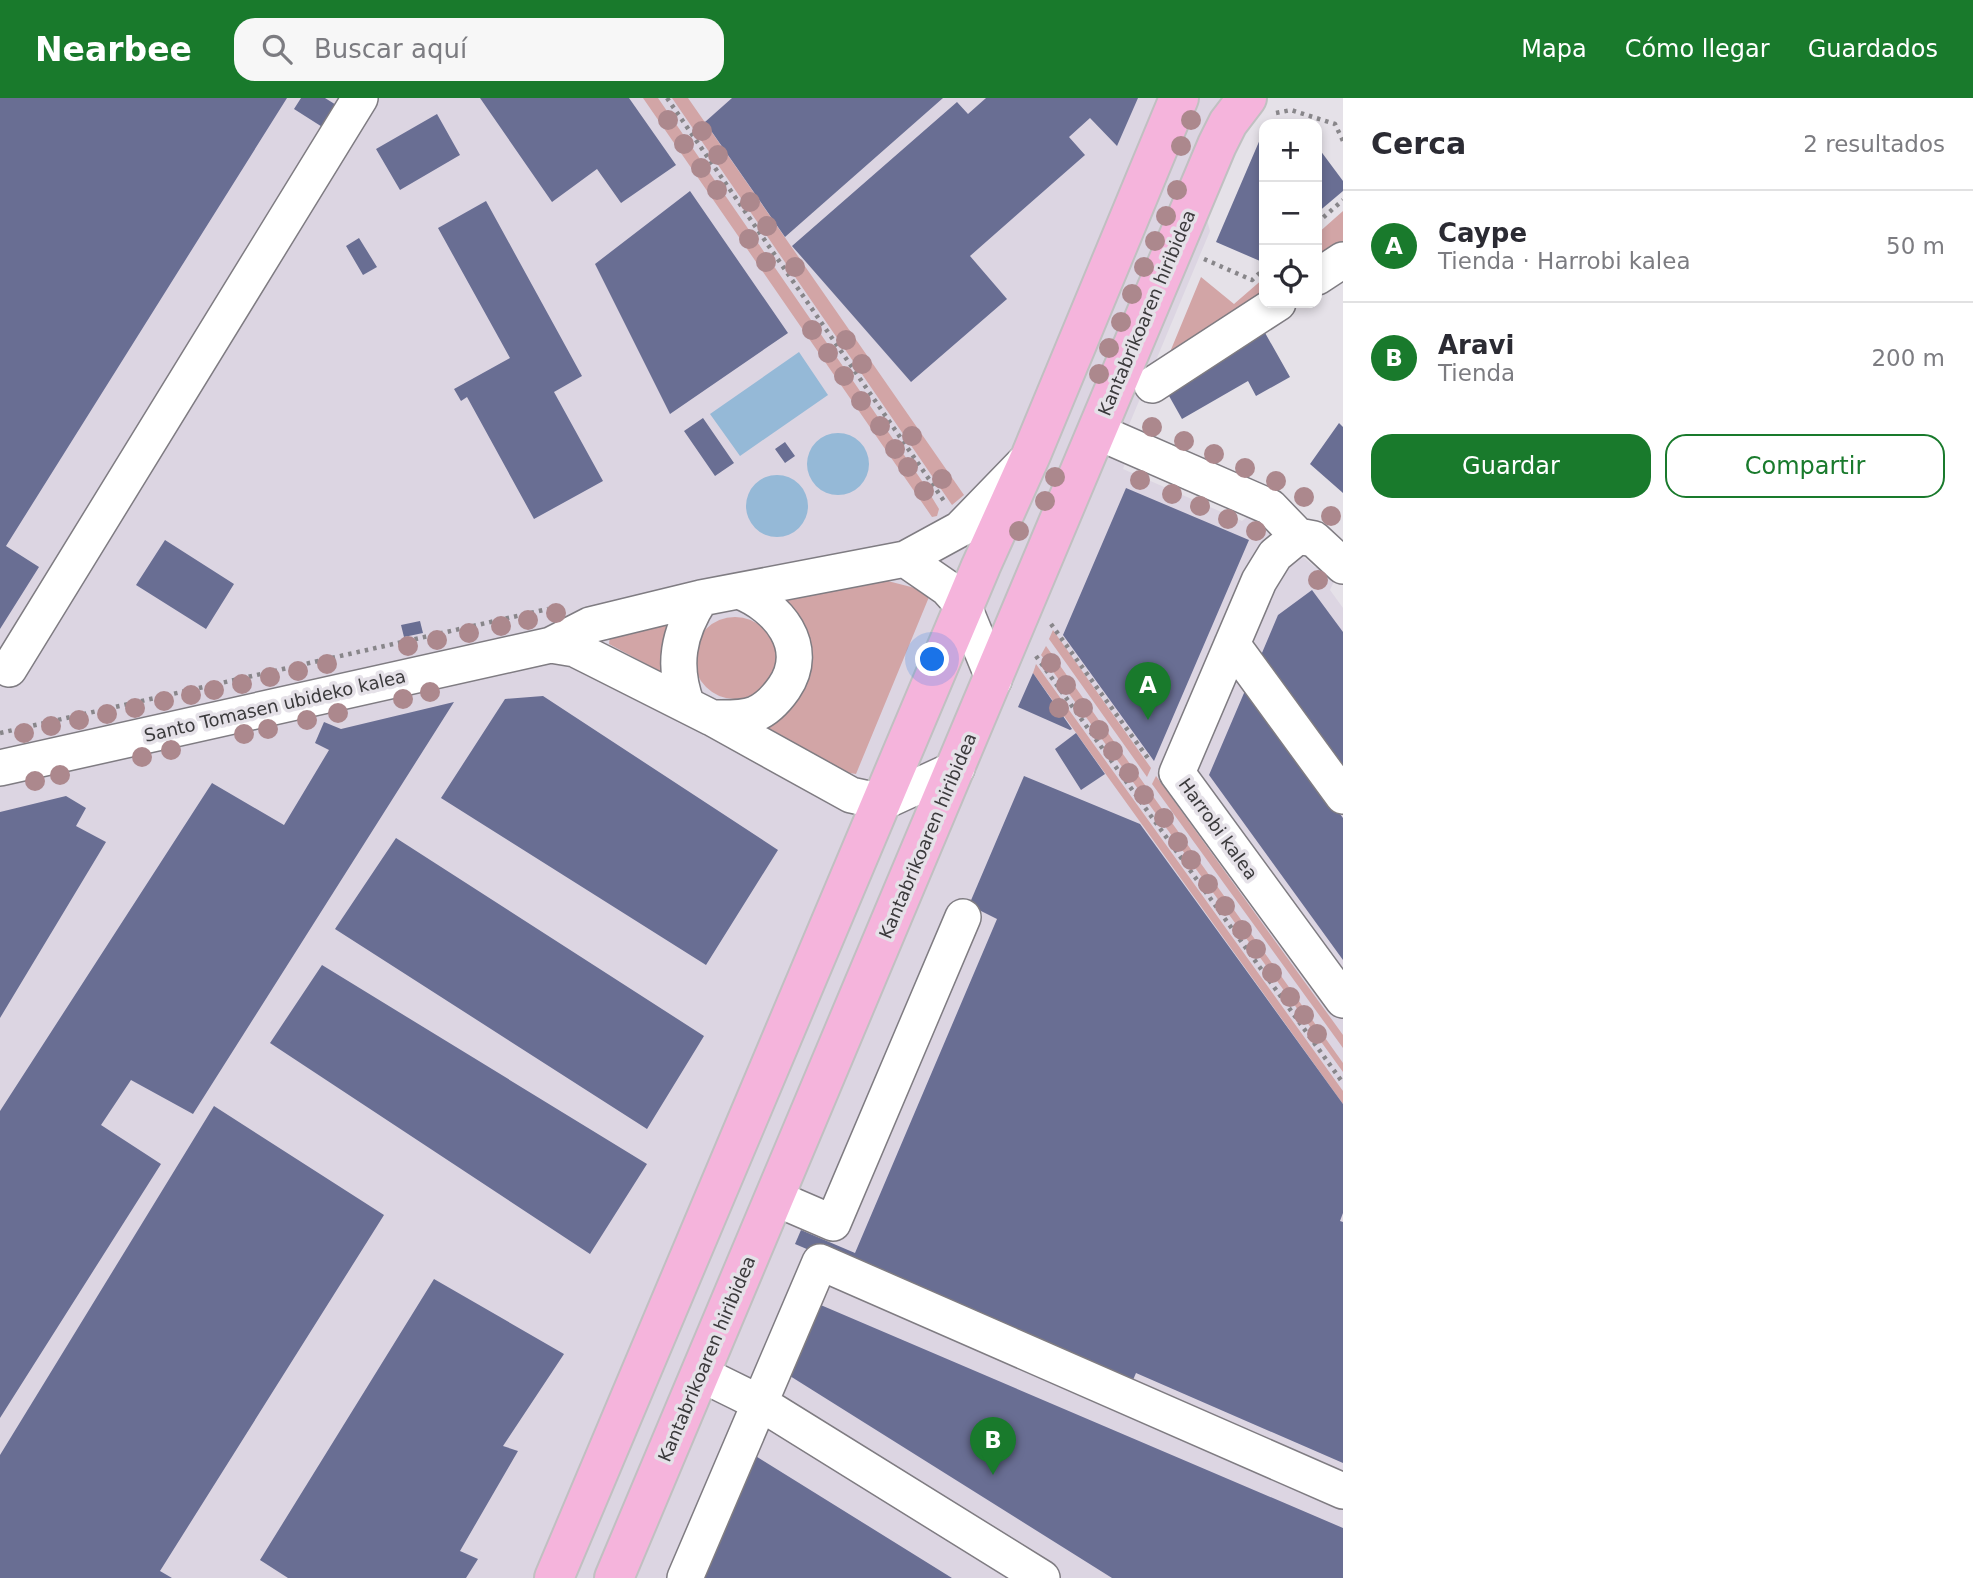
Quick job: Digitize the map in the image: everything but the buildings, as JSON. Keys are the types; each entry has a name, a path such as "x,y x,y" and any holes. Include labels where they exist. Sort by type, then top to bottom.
{"main road":[{"path":"554,1578 964,607 1031,455 1179,98"},
{"name":"Kantabrikoaren hiribidea","path":"614,1578 1217,145 1228,123 1257,108"}],"street":[{"path":"9,670 360,98"},
{"path":"1322,274 1343,260"},
{"path":"1153,385 1270,308"},
{"path":"1098,432 1270,507 1298,536 1314,539 1343,566"},
{"name":"Santo Tomasen ubideko kalea","path":"0,768 551,645 570,632 590,625 701,598 905,559 960,529 1031,455"},
{"name":"Harrobi kalea","path":"1298,536 1275,555 1264,572 1177,773 1343,1000"},
{"path":"905,559 947,587 964,607 994,680"},
{"path":"701,598 680,640 679,683 700,711 757,713 777,698 793,671 792,640 782,619 759,598 738,591"},
{"path":"1232,644 1343,796"},
{"name":"Santo Tomasen ubideko kalea","path":"551,645 575,649 700,711 851,795 883,802"},
{"path":"883,802 957,768"},
{"path":"775,1198 833,1223 963,917"},
{"path":"685,1578 820,1262 1343,1491"},
{"path":"701,1374 760,1403 1042,1578"}],"path":[{"path":"1257,108 1291,110 1335,124 1343,122"},
{"path":"1335,124 1343,141"},
{"path":"1322,219 1343,200"},
{"path":"1198,272 1208,247"},
{"path":"1203,259 1252,280 1259,274"},
{"path":"0,733 556,608"},
{"path":"1051,624 1155,767"}],"shaded area":[{"path":"0,98 1257,98 1206,216 1210,231 1116,456 1126,460 1123,469 1242,521 1251,513 1315,567 1322,568 1335,579 1330,590 1343,608 1343,1578 0,1578"},
{"path":"643,98 658,98 922,481 939,509 937,516 932,517"},
{"path":"672,98 688,98 964,495 952,505"},
{"path":"1343,211 1343,250 1322,265 1322,245 1322,230"},
{"path":"1201,277 1234,304 1259,282 1259,305 1163,369"},
{"path":"880,579 915,588 929,597 856,774 844,772 765,730 765,725 770,723 785,598"},
{"path":"735,617 751,621 764,629 772,642 776,658 772,674 764,687 751,695 735,699 719,695 706,687 698,674 694,658 698,642 706,629 719,621"},
{"path":"671,622 662,649 663,673 609,644 610,635"},
{"path":"1053,630 1151,768 1147,777 1049,639"},
{"path":"1046,646 1343,1063 1343,1072 1041,655"},
{"path":"1036,664 1343,1091 1343,1104 1033,673"},
{"path":"1156,776 1343,1035 1343,1048 1152,784"}],"water":[{"path":"799,352 828,395 740,456 710,414"},
{"path":"832,433 844,433 860,442 867,452 867,476 860,486 844,495 832,495 821,490 812,481 807,470 807,458 812,447 821,438"},
{"path":"771,475 783,475 799,484 806,494 806,518 799,528 783,537 771,537 760,532 751,523 746,512 746,500 751,489 760,480"}],"place":[{"name":"Caype","path":"1148,720"},
{"name":"Aravi","path":"993,1475"}]}
